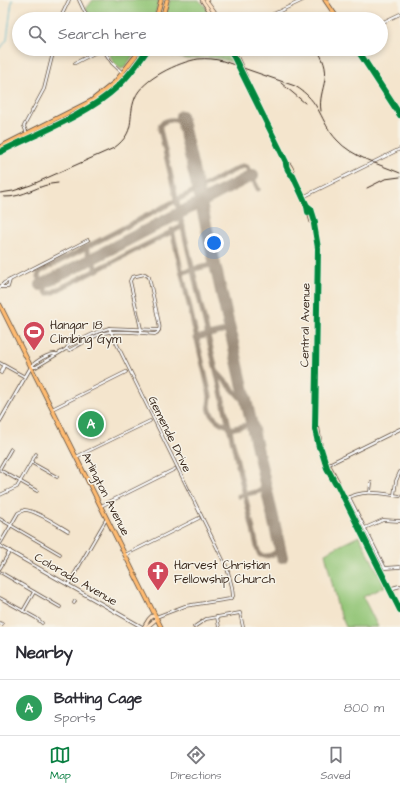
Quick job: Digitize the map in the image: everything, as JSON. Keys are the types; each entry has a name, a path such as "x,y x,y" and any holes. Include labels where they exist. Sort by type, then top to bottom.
{"main road":[{"path":"158,12 161,0"},
{"path":"164,12 167,0"},
{"path":"202,0 211,12"},
{"path":"206,0 214,12"},
{"path":"325,0 333,12"},
{"path":"0,147 91,101 123,74 136,56"},
{"path":"0,152 86,110 110,93 127,77 143,56"},
{"name":"Central Avenue","path":"235,56 246,76 246,80 286,162 289,164 294,173 293,176 315,222 318,256 315,406 316,426 321,449 327,468 337,484 400,610"},
{"path":"362,56 400,115"},
{"name":"Arlington Avenue","path":"0,305 161,627"},
{"path":"145,627 152,616 156,617"}],"street":[{"path":"63,12 69,0"},
{"path":"79,0 85,12"},
{"path":"278,12 303,0"},
{"path":"388,20 400,14"},
{"path":"27,134 24,126 44,90 52,56"},
{"path":"75,63 89,56"},
{"path":"107,56 110,61 127,77"},
{"path":"303,197 400,149"},
{"path":"0,287 4,283 88,240"},
{"path":"66,349 70,350 99,335 110,332 141,333 157,333 160,325 149,278 146,274 132,277 130,280 141,333"},
{"path":"0,287 8,286 10,280"},
{"path":"136,329 138,325 137,315"},
{"path":"0,421 31,367 36,367 54,357 68,346 84,338 109,328 159,330"},
{"name":"Gemende Drive","path":"109,328 216,546 226,568 232,588 233,596 230,599 185,606 156,617"},
{"path":"0,363 25,378"},
{"path":"1,373 4,366"},
{"path":"52,409 126,372"},
{"path":"76,457 150,421"},
{"path":"327,465 400,429"},
{"path":"11,449 0,469 37,491"},
{"path":"0,495 17,487 36,454"},
{"path":"31,462 57,477"},
{"path":"101,506 175,469"},
{"path":"394,495 396,481 400,472"},
{"path":"370,492 371,483"},
{"path":"344,499 358,493 370,492 400,496"},
{"path":"349,497 385,568 400,567"},
{"path":"0,545 18,513 23,510 29,511 68,531"},
{"path":"68,585 107,518"},
{"path":"125,555 199,518"},
{"path":"0,519 60,554"},
{"path":"364,528 383,520 400,521"},
{"name":"Colorado Avenue","path":"0,545 68,585 145,627"},
{"path":"0,568 10,551"},
{"path":"0,572 60,607"},
{"path":"389,589 400,586"},
{"path":"23,611 34,592"},
{"path":"0,598 36,618 42,623"},
{"path":"194,627 206,619 240,613 243,627"},
{"path":"217,617 219,627"}],"green space":[{"path":"93,0 159,0 156,12 88,12 86,9"},
{"path":"170,0 199,0 208,12 167,12"},
{"path":"110,56 133,56 124,68 121,69 115,64"},
{"path":"172,56 230,56 233,62 205,57 188,59"},
{"path":"359,536 385,586 363,597 378,627 346,627 338,609 325,553"}],"waterway":[{"path":"0,49 7,40 12,0"}],"taxiway":[{"path":"182,122 177,120 168,120 161,124 160,129 258,551 260,555 269,556 274,554 280,548"},
{"path":"183,226 51,293 47,293 45,290 47,281 41,281 38,277 41,271 242,166 247,167 251,175"},
{"path":"251,175 258,189"},
{"path":"172,230 210,396 210,410 213,417 222,424 229,426"},
{"path":"85,247 97,270"},
{"path":"182,272 215,264"},
{"path":"196,338 230,330"},
{"path":"217,372 247,405"},
{"path":"230,429 252,424"},
{"path":"239,496 267,489"}],"runway":[{"path":"181,116 282,557"},
{"path":"41,285 253,175"}],"railway":[{"path":"321,56 325,67 321,111"},
{"path":"0,193 13,191 31,185 114,148 121,142 129,130 135,98 145,84 162,72 198,59 223,61 295,86 304,92 315,105 331,133 343,146 366,160 400,173"},
{"path":"281,83 305,103"},
{"path":"367,188 385,179 400,177"},
{"path":"4,197 11,197 58,183"}],"cycle path":[{"path":"0,152 77,115 105,97 126,78 143,56"},
{"path":"233,56 286,162 287,168 293,176 307,206 308,212"},
{"path":"362,56 400,115"},
{"path":"307,206 311,209 315,222 314,224 318,248 315,429 319,447 327,468 337,484 400,610"}],"place":[{"name":"Hangar 18 Climbing Gym","path":"34,352"},
{"name":"Batting Cage","path":"91,424"},
{"name":"Harvest Christian Fellowship Church","path":"158,592"}]}
